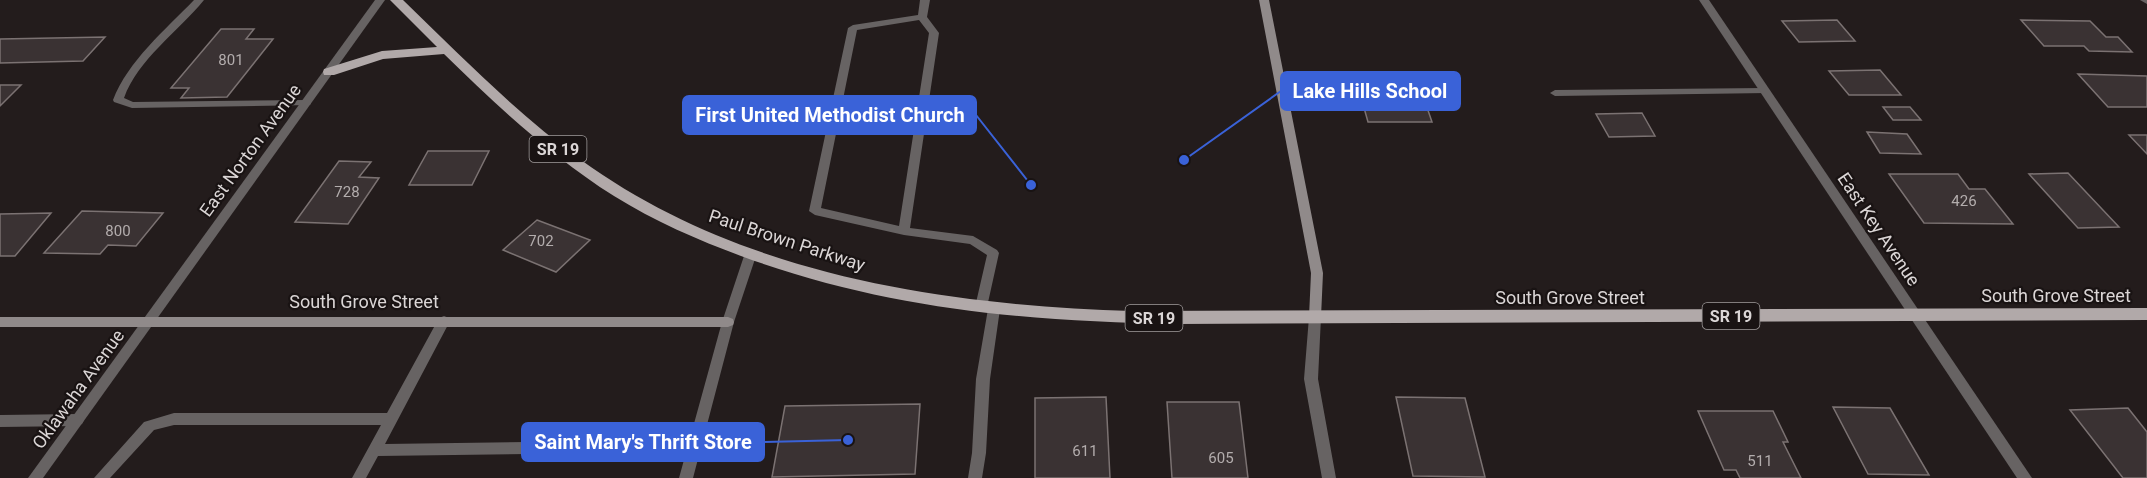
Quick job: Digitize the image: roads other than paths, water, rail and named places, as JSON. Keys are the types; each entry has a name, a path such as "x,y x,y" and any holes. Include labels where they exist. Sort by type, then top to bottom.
{"main road":[{"name":"Paul Brown Parkway","path":"396,0 529,126 605,183 703,234 751,252 836,279 913,297 987,308"},
{"path":"329,72 382,55 448,50"},
{"name":"South Grove Street","path":"987,308 1134,317 2147,314"}],"street":[{"path":"199,0 120,91 118,100 132,105 306,103"},
{"name":"East Norton Avenue","path":"150,322 380,0"},
{"path":"904,231 934,33 922,17 925,0"},
{"path":"1264,0 1317,273 1311,380 1329,478"},
{"name":"East Key Avenue","path":"1704,0 2025,478"},
{"path":"922,17 853,28 816,194 815,211 904,231 973,240 993,253 975,478"},
{"path":"1556,93 1764,91"},
{"path":"686,478 728,322 751,252"},
{"path":"359,478 444,321"},
{"name":"South Grove Street","path":"0,322 728,322"},
{"name":"Oklawaha Avenue","path":"35,478 150,322"},
{"path":"101,478 149,426 174,419 391,419"},
{"path":"0,421 77,420"},
{"path":"375,450 604,447"}],"place":[{"name":"Lake Hills School","path":"1184,160"},
{"name":"First United Methodist Church","path":"1031,185"},
{"name":"Saint Mary's Thrift Store","path":"848,440"}]}
